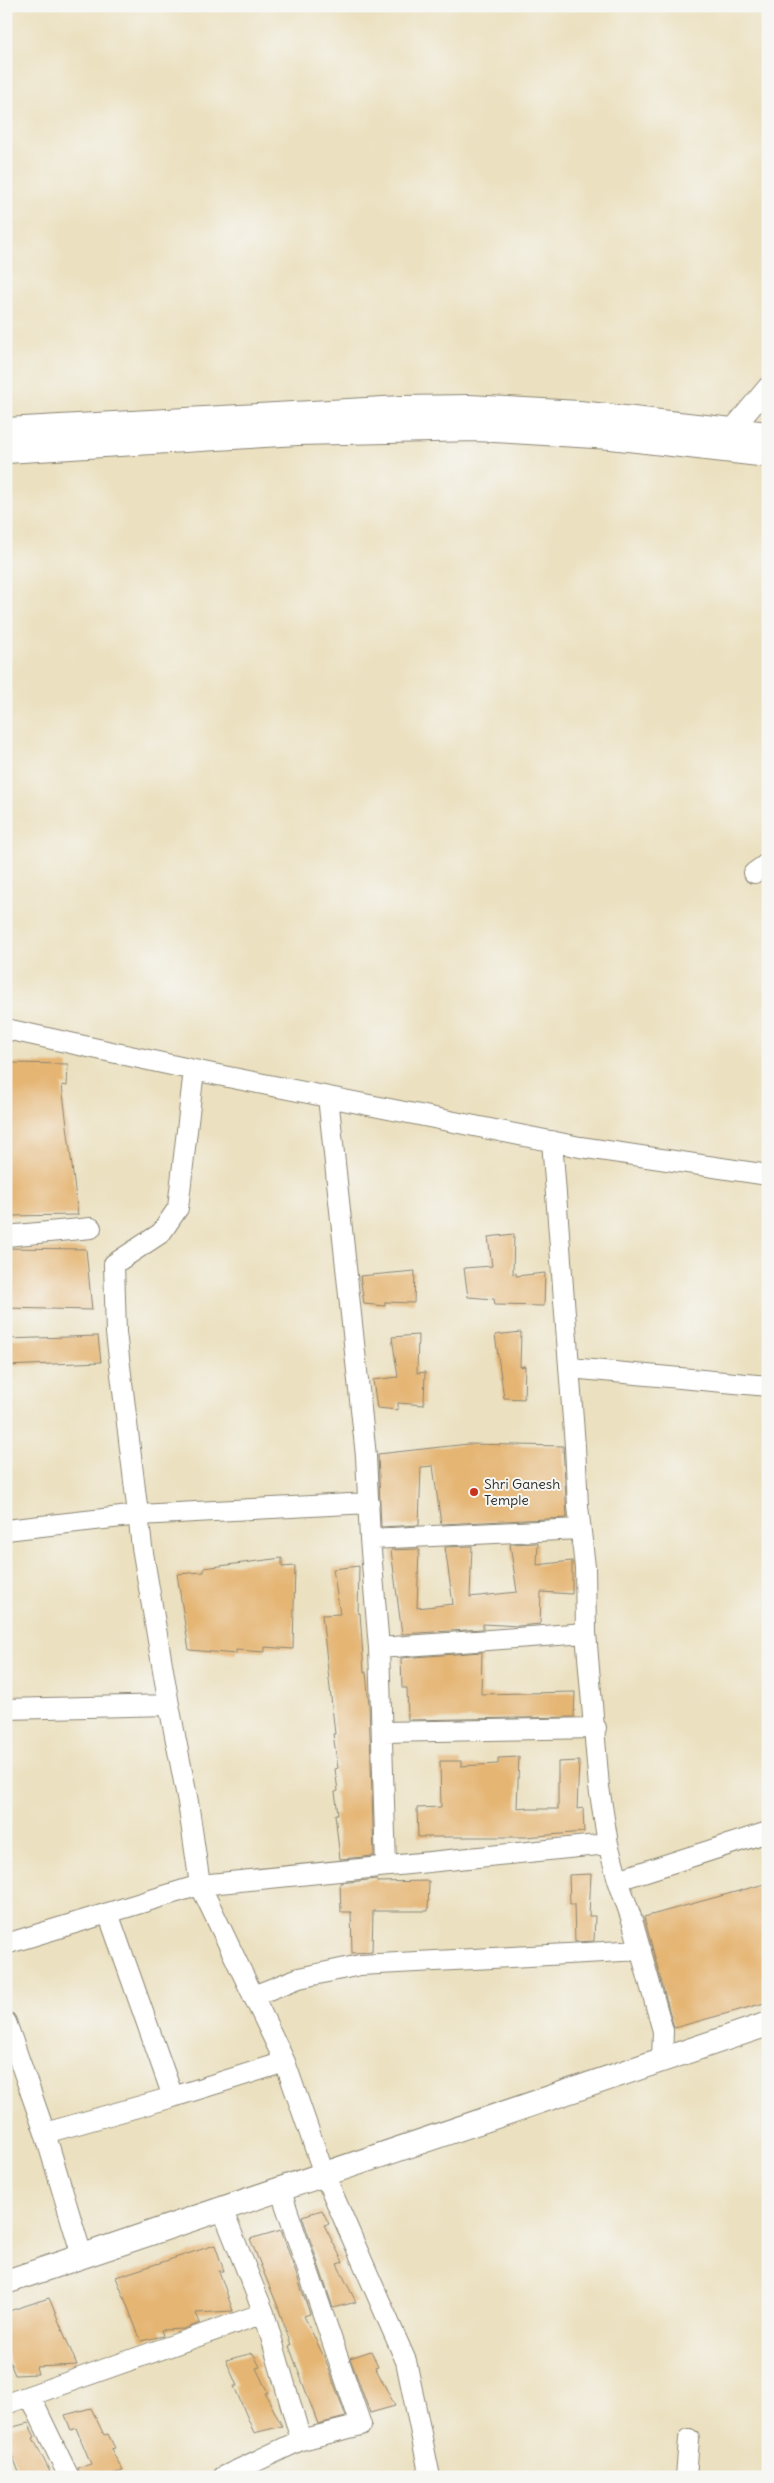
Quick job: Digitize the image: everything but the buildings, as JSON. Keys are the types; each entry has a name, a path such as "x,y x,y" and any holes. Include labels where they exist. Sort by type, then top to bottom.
{"street":[{"path":"732,430 768,387"},
{"path":"6,430 402,408 468,407 579,413 768,434"},
{"path":"6,450 298,434 477,429 610,437 768,455"},
{"path":"6,1029 194,1070 552,1141 768,1175"},
{"path":"194,1070 178,1208 162,1234 114,1264 116,1333 138,1515 169,1705 188,1802 200,1885 285,2062 324,2174 406,2361 430,2477"},
{"path":"328,1097 366,1456 370,1539 379,1648 386,1865"},
{"path":"552,1141 570,1368 580,1529 585,1567 586,1633 600,1788 608,1844 663,2031 662,2059"},
{"path":"6,1236 91,1228"},
{"path":"570,1368 768,1386"},
{"path":"6,1530 138,1515 369,1503"},
{"path":"370,1539 580,1529"},
{"path":"379,1648 586,1633"},
{"path":"6,1709 169,1705"},
{"path":"382,1732 596,1728"},
{"path":"618,1880 768,1832"},
{"path":"6,1944 200,1885 608,1844"},
{"path":"108,1913 173,2097"},
{"path":"253,1996 299,1978 360,1965 640,1950"},
{"path":"6,2022 45,2133 82,2256"},
{"path":"6,2282 768,2024"},
{"path":"45,2133 173,2097 285,2062"},
{"path":"223,2477 302,2440 361,2425 280,2189"},
{"path":"222,2209 264,2313 302,2440"},
{"path":"6,2404 264,2313"},
{"path":"30,2396 69,2477"},
{"path":"686,2477 690,2439"}],"place":[{"name":"Shri Ganesh Temple","path":"474,1492"}]}
